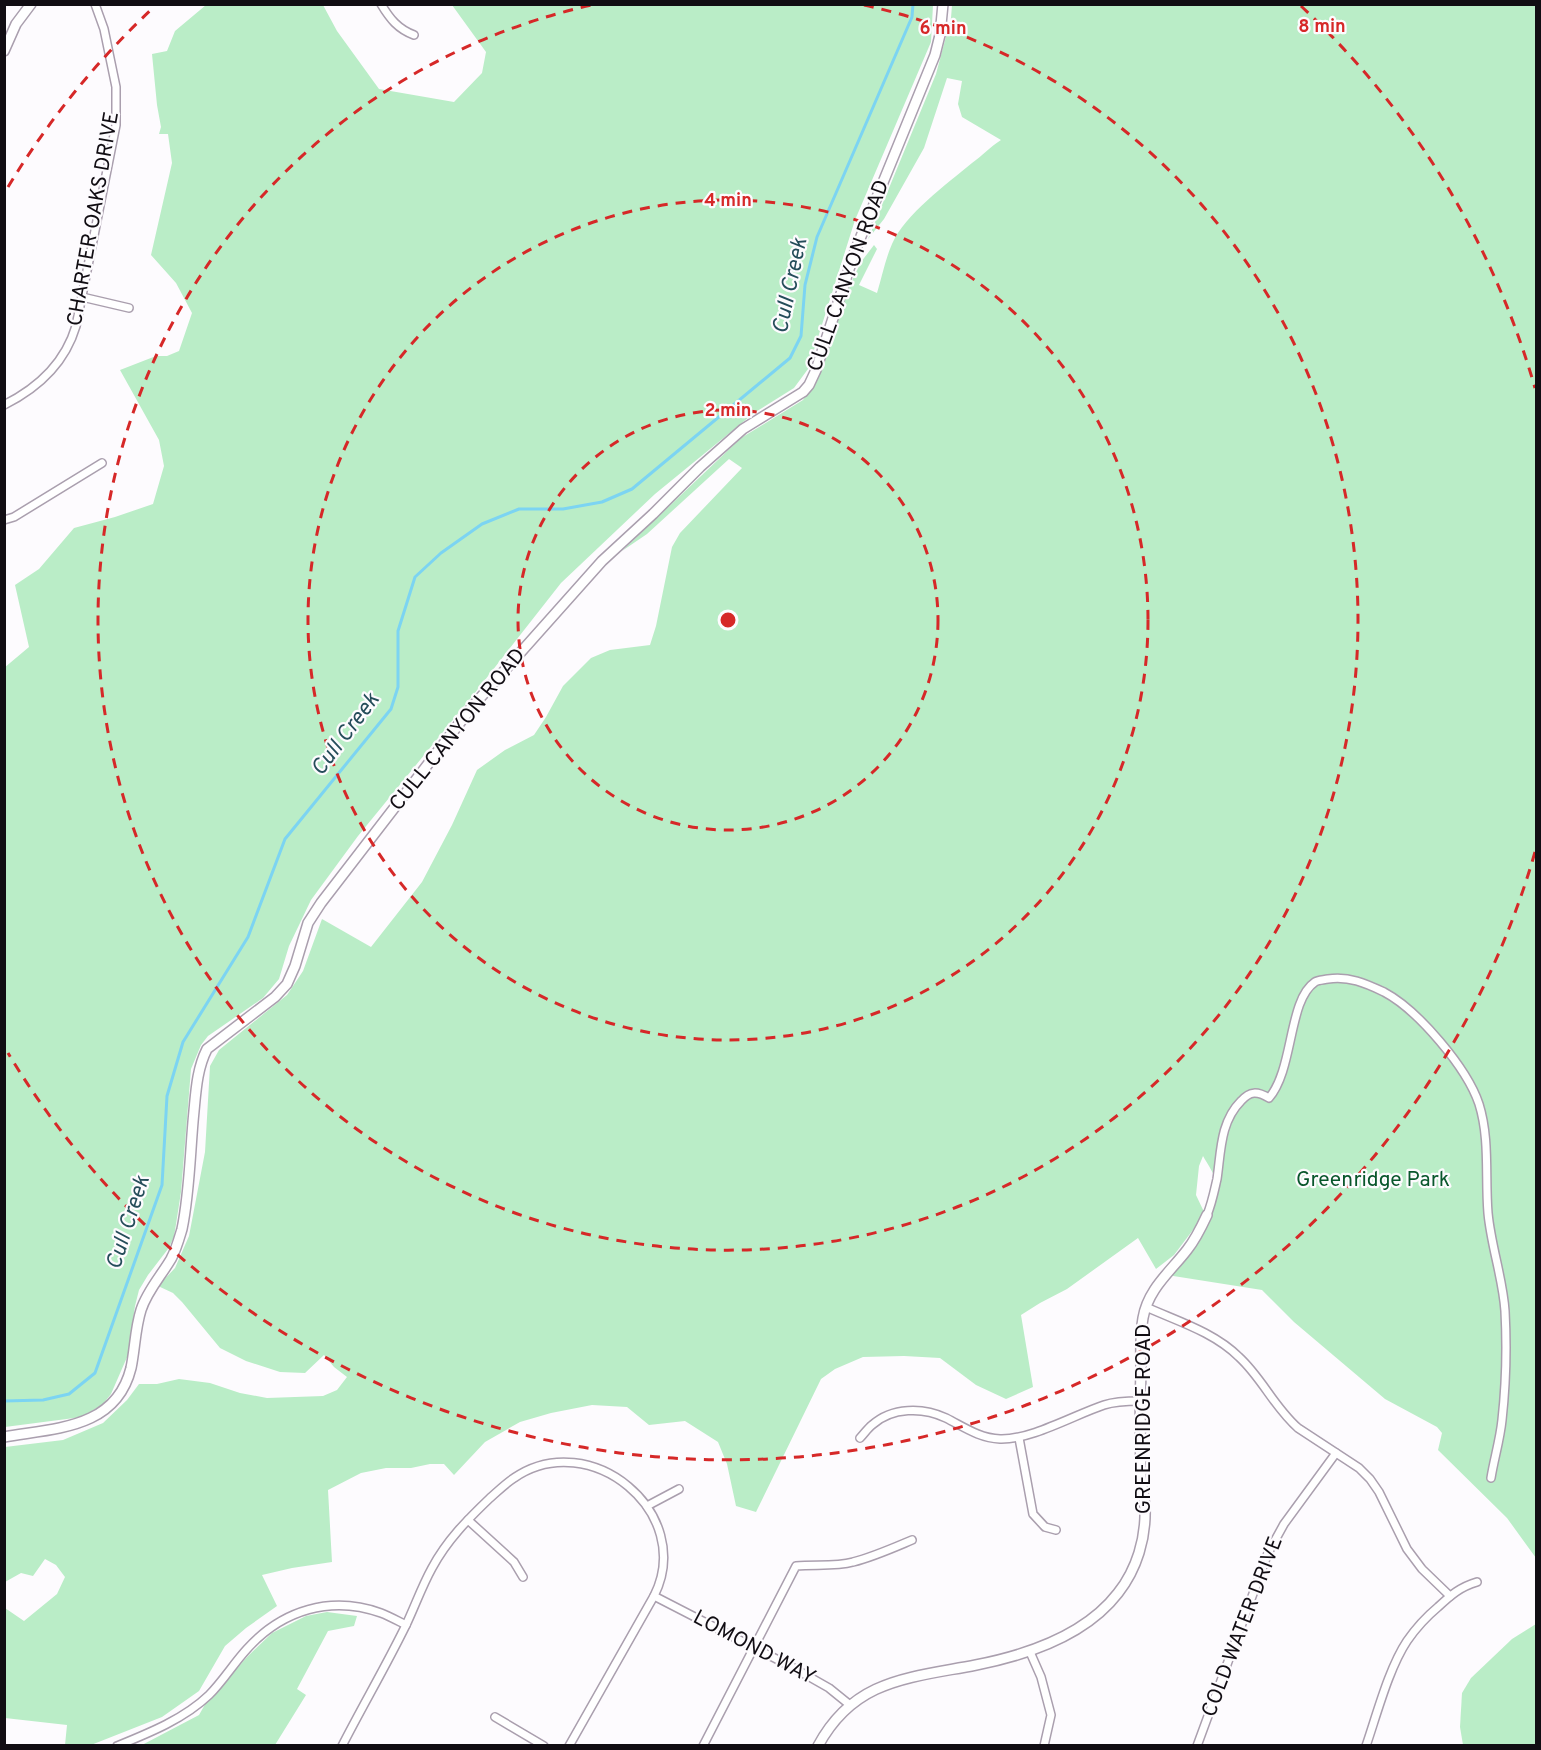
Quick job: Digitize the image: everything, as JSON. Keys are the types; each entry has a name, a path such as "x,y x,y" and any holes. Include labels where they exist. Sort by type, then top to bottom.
{"street":[{"path":"4,51 16,24 31,4"},
{"name":"CHARTER OAKS DRIVE","path":"4,405 37,386 59,362 73,337 116,124 116,87 104,29 95,4"},
{"path":"381,4 396,25 414,35"},
{"name":"CULL CANYON ROAD","path":"4,1437 73,1425 96,1417 113,1402 126,1383 143,1304 173,1256 181,1233 196,1088 201,1061 207,1049 275,997 286,984 295,966 308,923 321,903 472,707 602,561 742,429 792,400 808,385 816,370 855,251 935,55 940,35 943,4"},
{"path":"82,297 129,308"},
{"path":"4,520 14,517 102,463"},
{"name":"GREENRIDGE ROAD","path":"818,1746 836,1717 863,1695 892,1682 988,1663 1030,1652 1086,1623 1119,1592 1131,1573 1143,1536 1140,1401 1141,1328 1146,1307 1156,1286 1199,1233 1207,1215 1212,1202 1223,1133 1230,1116 1248,1094 1259,1092 1269,1098 1277,1089 1303,993 1316,981 1340,977 1363,982 1388,994 1408,1008 1462,1071 1480,1106 1485,1136 1488,1213 1505,1309 1506,1370 1502,1422 1491,1478"},
{"path":"1146,1307 1207,1334 1230,1348 1249,1367 1289,1420 1359,1468 1379,1492 1407,1549 1422,1569 1450,1596"},
{"path":"860,1438 873,1423 900,1411 935,1414 988,1438 1019,1438 1106,1404 1140,1401"},
{"path":"1019,1438 1033,1514 1046,1527 1056,1530"},
{"name":"COLD WATER DRIVE","path":"1197,1746 1268,1553 1284,1524 1336,1453"},
{"path":"342,1746 406,1625 433,1567 453,1537 514,1478 534,1468 552,1463 570,1463 596,1467 610,1473 632,1488 647,1506 658,1529 663,1558 659,1587 569,1746"},
{"path":"647,1506 679,1489"},
{"path":"468,1520 514,1563 523,1577"},
{"path":"703,1746 795,1566 852,1563 912,1540"},
{"path":"1366,1746 1394,1666 1406,1643 1421,1623 1450,1596 1464,1586 1477,1582"},
{"name":"LOMOND WAY","path":"654,1596 829,1688 850,1705"},
{"path":"117,1746 183,1715 209,1695 249,1647 273,1625 293,1614 324,1605 348,1606 380,1613 406,1625"},
{"path":"1030,1652 1041,1677 1051,1715 1044,1746"},
{"path":"495,1717 544,1746"}],"green space":[{"path":"206,5 323,5 337,31 379,89 454,102 482,73 486,52 452,5 933,5 931,42 855,220 808,369 794,388 754,413 655,494 561,583 358,836 311,900 289,946 279,979 263,998 208,1036 201,1045 191,1069 181,1192 174,1237 139,1290 128,1355 111,1394 103,1404 82,1417 5,1427 4,668 29,647 15,585 39,569 74,528 153,504 164,466 159,440 120,370 156,356 167,356 179,351 192,313 176,283 151,255 172,163 168,134 159,134 161,127 152,54 167,51 175,31"},
{"name":"Greenridge Park","path":"952,5 1536,5 1536,1558 1507,1518 1438,1450 1442,1433 1437,1427 1385,1399 1294,1322 1262,1290 1167,1275 1190,1245 1214,1206 1218,1195 1214,1174 1203,1156 1199,1166 1196,1195 1205,1214 1174,1255 1156,1269 1138,1238 1067,1289 1021,1315 1033,1387 1006,1399 976,1385 940,1358 863,1357 835,1369 821,1379 756,1512 736,1506 727,1464 718,1442 685,1421 649,1425 627,1407 592,1405 520,1422 485,1442 454,1475 444,1464 386,1468 361,1473 328,1490 332,1562 262,1575 277,1606 225,1646 199,1691 162,1717 91,1745 65,1745 67,1725 5,1718 5,1608 24,1621 57,1594 65,1577 56,1565 45,1559 33,1576 21,1573 5,1582 5,1447 63,1440 103,1423 127,1400 139,1384 157,1384 179,1379 210,1383 240,1393 267,1398 323,1396 337,1390 347,1377 324,1355 305,1373 280,1372 246,1361 220,1348 173,1293 158,1286 175,1268 189,1236 205,1152 210,1066 219,1050 287,995 303,971 322,919 371,947 422,882 452,825 477,770 505,750 534,735 563,686 591,658 610,650 650,645 672,547 680,533 742,468 729,459 647,534 622,551 741,438 803,400 819,375 846,293 861,262 874,245 877,249 859,285 877,293 892,244 906,222 939,190 1001,140 962,117 958,104 962,81 947,78 924,148 884,219 868,239 936,74 951,18"},
{"path":"327,1612 357,1616 354,1626 328,1631 297,1689 306,1695 275,1745 140,1746 199,1715 207,1701 272,1633 306,1616"},
{"path":"1536,1624 1536,1745 1463,1745 1460,1727 1462,1693 1471,1678 1512,1639"}],"waterway":[{"name":"Cull Creek","path":"4,1401 43,1400 69,1394 95,1373 162,1185 167,1096 183,1042 248,937 285,839 391,709 398,687 398,631 415,577 441,553 482,524 519,509 563,509 602,502 632,489 790,358 801,336 805,285 817,237 912,17 913,4"}]}
